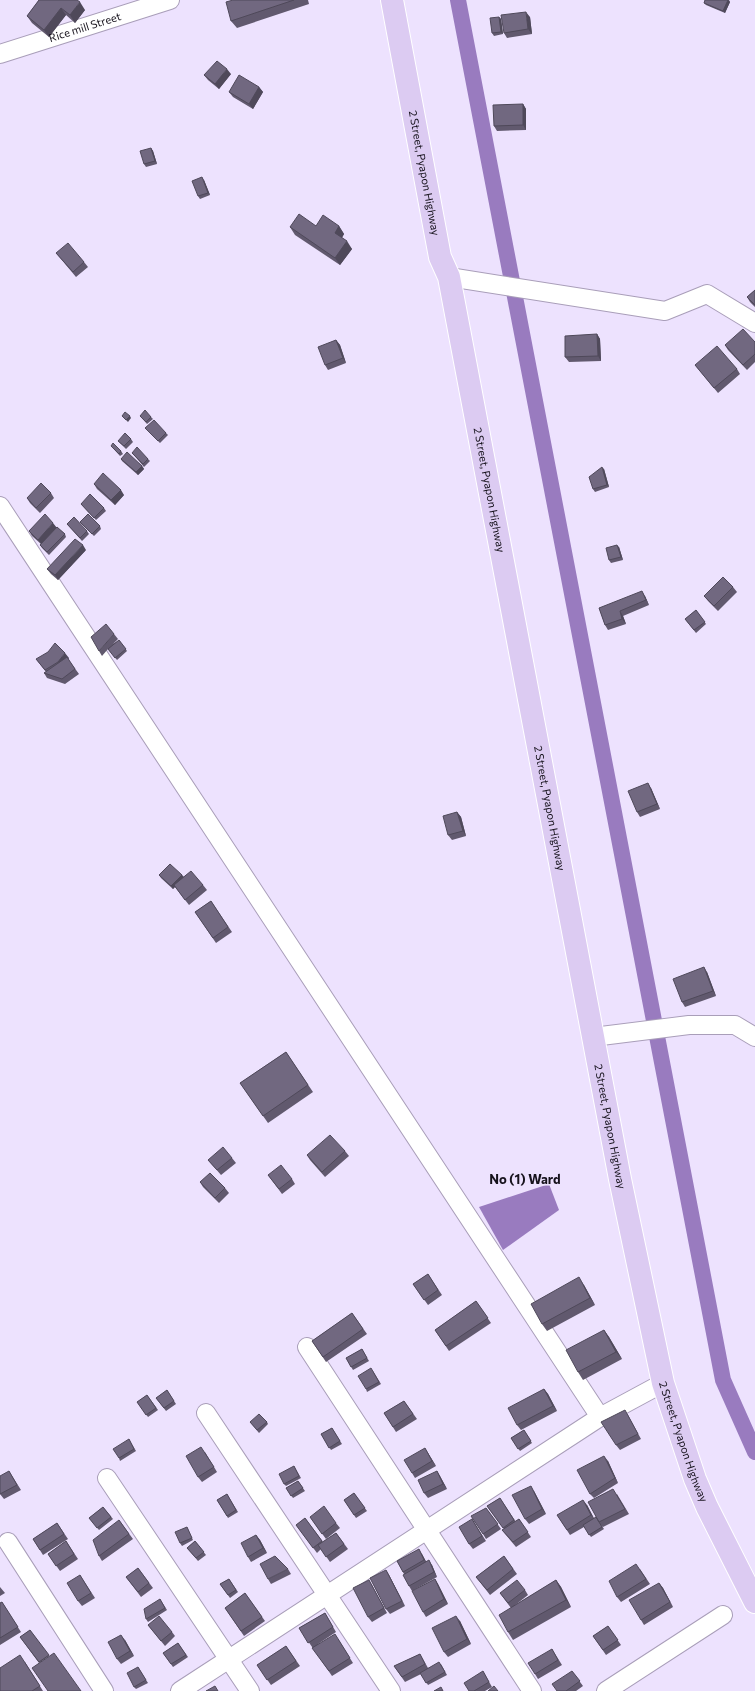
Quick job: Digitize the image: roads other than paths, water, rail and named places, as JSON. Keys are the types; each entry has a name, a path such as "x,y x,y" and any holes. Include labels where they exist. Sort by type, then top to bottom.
{"main road":[{"name":"2 Street, Pyapon Highway","path":"392,0 440,256 449,277 593,1037 663,1383 695,1479 707,1507 755,1602"}],"street":[{"name":"Rice mill Street","path":"0,54 170,0"},
{"path":"449,277 665,311 707,294 755,324"},
{"path":"0,506 600,1417"},
{"path":"593,1037 689,1025 735,1026 755,1038"},
{"path":"308,1347 532,1691"},
{"path":"180,1691 600,1417 663,1383"},
{"path":"206,1413 392,1691"},
{"path":"107,1478 250,1691"},
{"path":"8,1542 104,1691"},
{"path":"606,1691 723,1615"}],"waterway":[{"path":"458,0 723,1380 755,1452"}],"district":[{"name":"No (1) Ward","path":"525,1179"}]}
